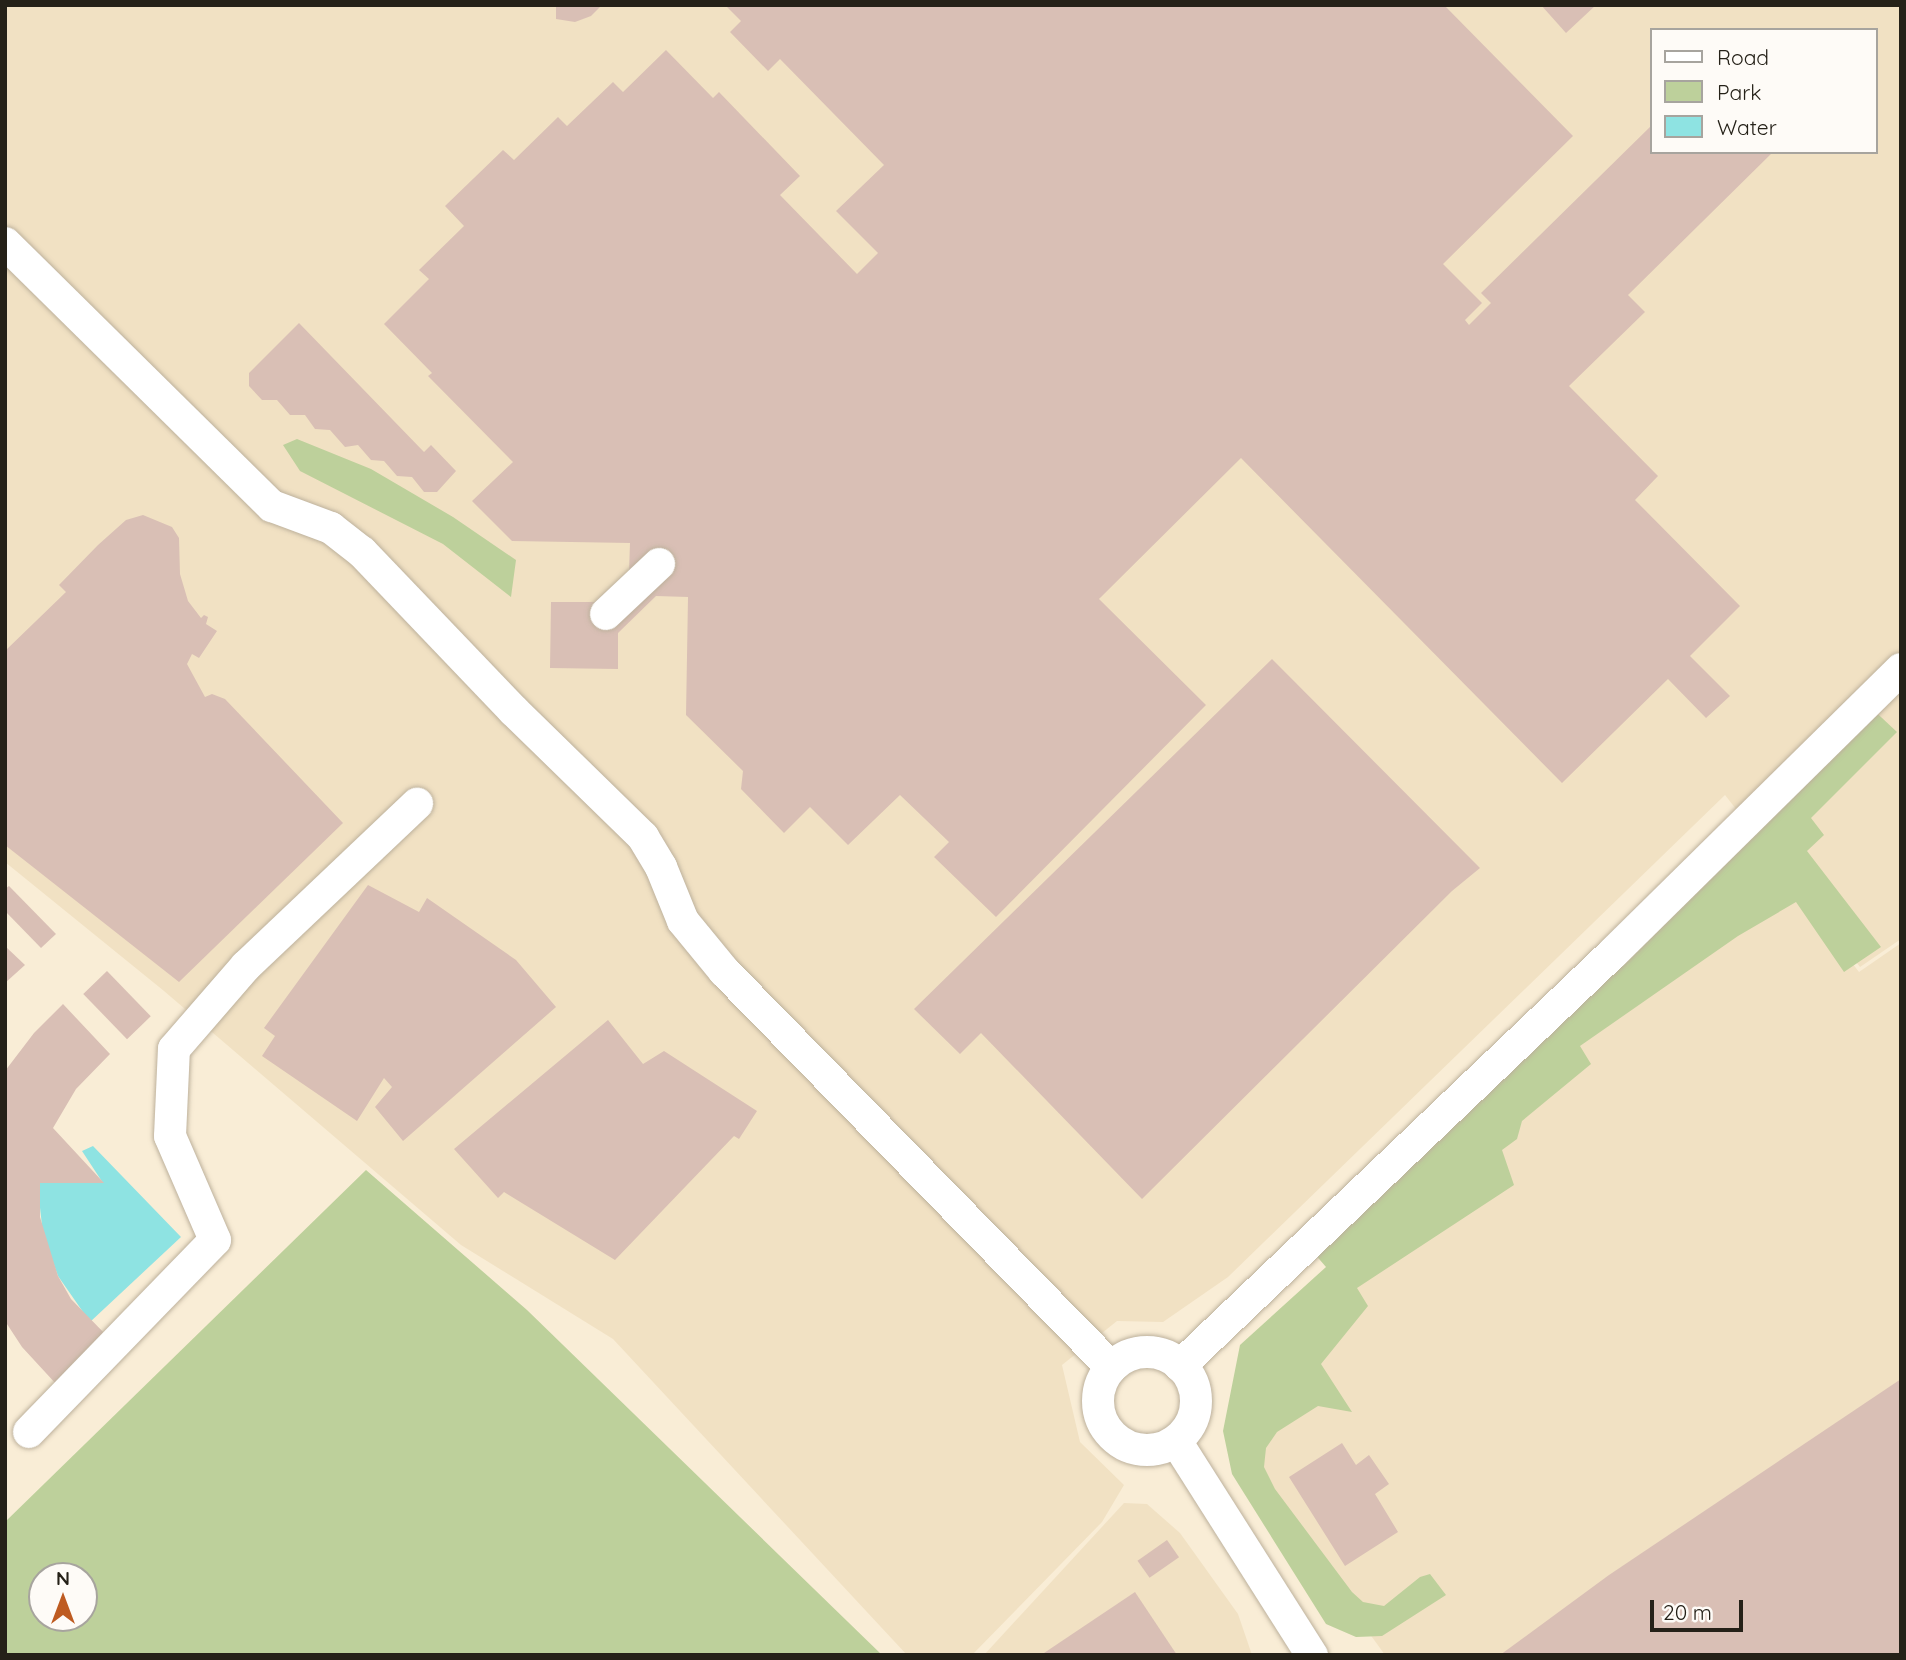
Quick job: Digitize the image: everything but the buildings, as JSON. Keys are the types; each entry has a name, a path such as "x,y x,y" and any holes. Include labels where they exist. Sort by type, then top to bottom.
{"street":[{"path":"5,243 272,506 331,528 348,539 513,710 643,837 661,867 682,921 724,971 1111,1367"},
{"path":"606,614 659,564"},
{"path":"1180,1366 1614,952 1901,669"},
{"path":"30,1432 215,1240 170,1136 174,1049 246,967 417,804"},
{"path":"1153,1353 1168,1357 1180,1366 1195,1390 1196,1404 1186,1431 1176,1441 1162,1448 1130,1448 1116,1440 1105,1428 1098,1413 1097,1396 1111,1367 1124,1358 1153,1353"},
{"path":"1176,1441 1312,1655"}],"shaded area":[{"path":"5,5 1901,5 1901,939 1860,967 1725,795 1228,1277 1163,1322 1117,1321 1062,1365 1080,1442 1124,1485 1102,1522 972,1655 907,1655 613,1339 461,1245 164,991 5,862"},
{"path":"1767,852 1859,972 1901,943 1901,1655 1385,1655 1260,1482 1254,1361"},
{"path":"1124,1503 1147,1504 1180,1533 1238,1614 1252,1655 984,1655"}],"green space":[{"path":"297,439 371,469 453,517 516,560 511,597 443,544 300,471 283,445"},
{"path":"1866,703 1897,732 1811,818 1824,835 1807,851 1881,947 1844,972 1796,902 1738,936 1580,1046 1591,1064 1522,1121 1517,1139 1502,1150 1514,1185 1357,1288 1368,1306 1321,1364 1352,1412 1318,1406 1277,1432 1266,1448 1264,1467 1275,1489 1352,1592 1363,1602 1384,1606 1420,1577 1430,1574 1446,1595 1382,1636 1356,1637 1326,1624 1232,1474 1223,1431 1240,1345 1326,1267 1307,1245"},
{"path":"366,1170 527,1310 882,1655 5,1655 5,1522"}],"water":[{"path":"93,1146 181,1237 90,1322 58,1276 43,1234 39,1199 40,1183 103,1183 82,1151"}]}
